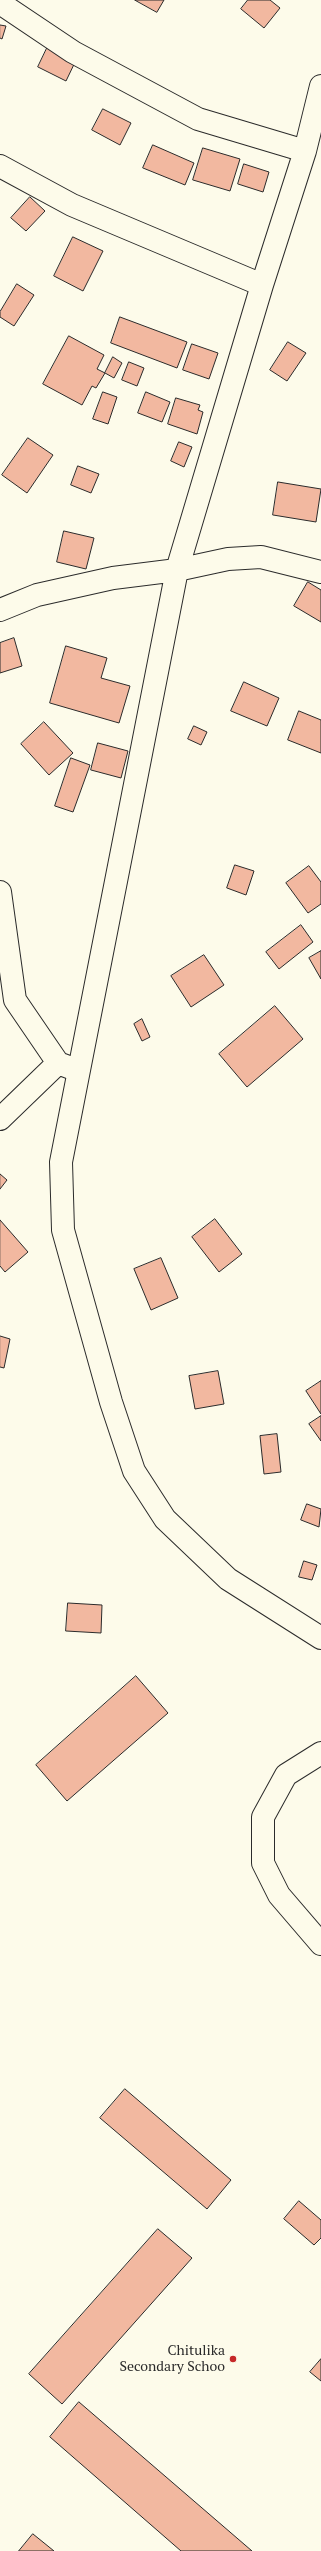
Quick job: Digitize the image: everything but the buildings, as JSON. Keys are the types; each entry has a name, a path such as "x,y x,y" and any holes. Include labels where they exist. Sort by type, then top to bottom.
{"street":[{"path":"0,3 73,52 198,119 305,151"},
{"path":"321,86 305,151 262,285 177,570 68,1067 61,1162 63,1230 110,1402 134,1471 165,1519 228,1579 321,1638"},
{"path":"0,166 72,205 262,285"},
{"path":"0,610 45,593 113,578 177,570 228,559 260,557 321,572"},
{"path":"0,892 15,1000 68,1067"},
{"path":"0,1119 68,1067"},
{"path":"321,1753 286,1775 263,1817 263,1862 280,1895 321,1944"}],"place":[{"name":"Chitulika Secondary Schoo","path":"233,2359"}]}
